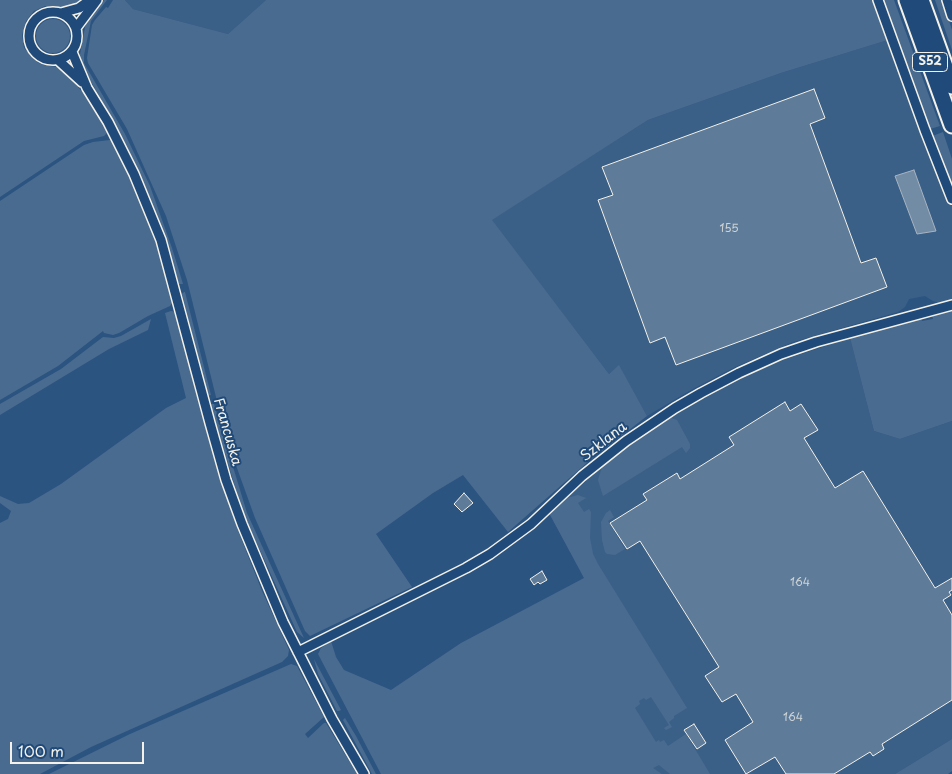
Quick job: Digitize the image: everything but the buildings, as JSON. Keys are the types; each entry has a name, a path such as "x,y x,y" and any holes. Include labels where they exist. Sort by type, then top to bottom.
{"highway":[{"name":"S52","path":"907,0 952,125"},
{"name":"S52","path":"922,0 952,86"}],"street":[{"path":"61,13 73,22 76,28 76,44 72,52 66,57 50,61 35,53 30,46 28,38 32,22 38,16 45,13 61,13 78,8 90,0"},
{"path":"76,28 97,0"},
{"path":"878,0 952,200"},
{"path":"946,0 952,16"},
{"name":"Francuska","path":"72,52 87,88 122,148 150,212 171,274 226,480 242,524 283,622 332,719 364,774"},
{"name":"Francuska","path":"58,60 87,88"},
{"name":"Szklana","path":"298,652 490,554 531,524 582,476 626,441 674,408 708,389 764,362 816,342 952,305"}],"shaded area":[{"path":"0,0 84,0 75,6 67,8 45,6 34,11 26,21 22,35 24,48 37,62 57,67 67,73 87,98 108,132 104,136 84,141 0,197"},
{"path":"104,0 107,0 91,21 84,63 125,134 150,186 183,284 179,284 158,218 136,165 79,60 86,22"},
{"path":"113,0 125,0 133,9 228,34 266,0 874,0 888,40 781,73 648,120 492,220 609,374 619,365 647,416 589,461 508,532 463,475 433,493 376,534 412,587 310,636 305,631 255,518 233,457 187,280 166,216 127,129 88,63 87,58 92,25"},
{"path":"125,0 266,0 228,34 133,9"},
{"path":"882,0 894,0 940,126 927,130"},
{"path":"935,0 942,0 952,30 952,50"},
{"path":"53,19 60,20 65,24 69,29 69,43 65,48 60,52 53,53 46,52 41,48 37,43 36,36 37,29 41,24 46,20"},
{"path":"888,40 952,206 952,300 939,303 925,296 909,299 905,307 898,312 793,342 735,367 647,416 619,366 609,374 491,220 648,120 781,73"},
{"path":"943,132 952,159 952,193 930,137"},
{"path":"113,141 131,175 157,241 173,302 170,306 119,333 113,335 103,331 58,366 0,400 0,201 84,145"},
{"path":"914,170 936,231 917,234 895,176"},
{"path":"184,292 211,395 208,396 182,294"},
{"path":"952,310 952,421 900,439 874,431 850,338 921,319 922,321 933,319 932,315"},
{"path":"176,312 197,397 237,528 262,591 289,650 288,656 282,662 91,747 40,774 0,774 0,523 8,519 11,511 0,503 0,496 18,504 29,503 61,484 166,408 186,398 165,313"},
{"path":"151,319 148,330 109,349 0,415 0,404 61,369 103,337 114,338 121,336"},
{"path":"850,338 874,431 900,439 952,421 952,739 895,774 662,774 579,730 641,674 549,513 628,445 676,412 740,378 783,360"},
{"path":"210,404 214,404 247,513 304,638 297,632 243,513"},
{"path":"668,417 677,420 690,444 690,448 686,453 682,447 603,496 598,480 602,467 628,445"},
{"path":"578,495 586,498 578,503 584,512 589,509 591,512 590,538 593,554 598,564 687,708 674,716 669,722 672,727 666,730 664,728 669,725 651,697 639,701 640,704 635,708 656,742 664,740 668,746 686,734 710,774 670,774 659,765 653,768 662,774 381,774 318,654 321,648 331,641 336,657 344,670 391,690 461,643 584,578 549,513 567,498"},
{"path":"610,510 614,517 608,521 625,549 615,555 605,552 602,540 601,522"},
{"path":"314,659 341,710 337,711 318,674"},
{"path":"291,664 297,666 324,717 305,734 308,738 326,723 357,774 49,774 130,734"},
{"path":"345,718 376,774 372,774 343,720"},
{"path":"952,739 952,771 948,774 895,774"}]}
